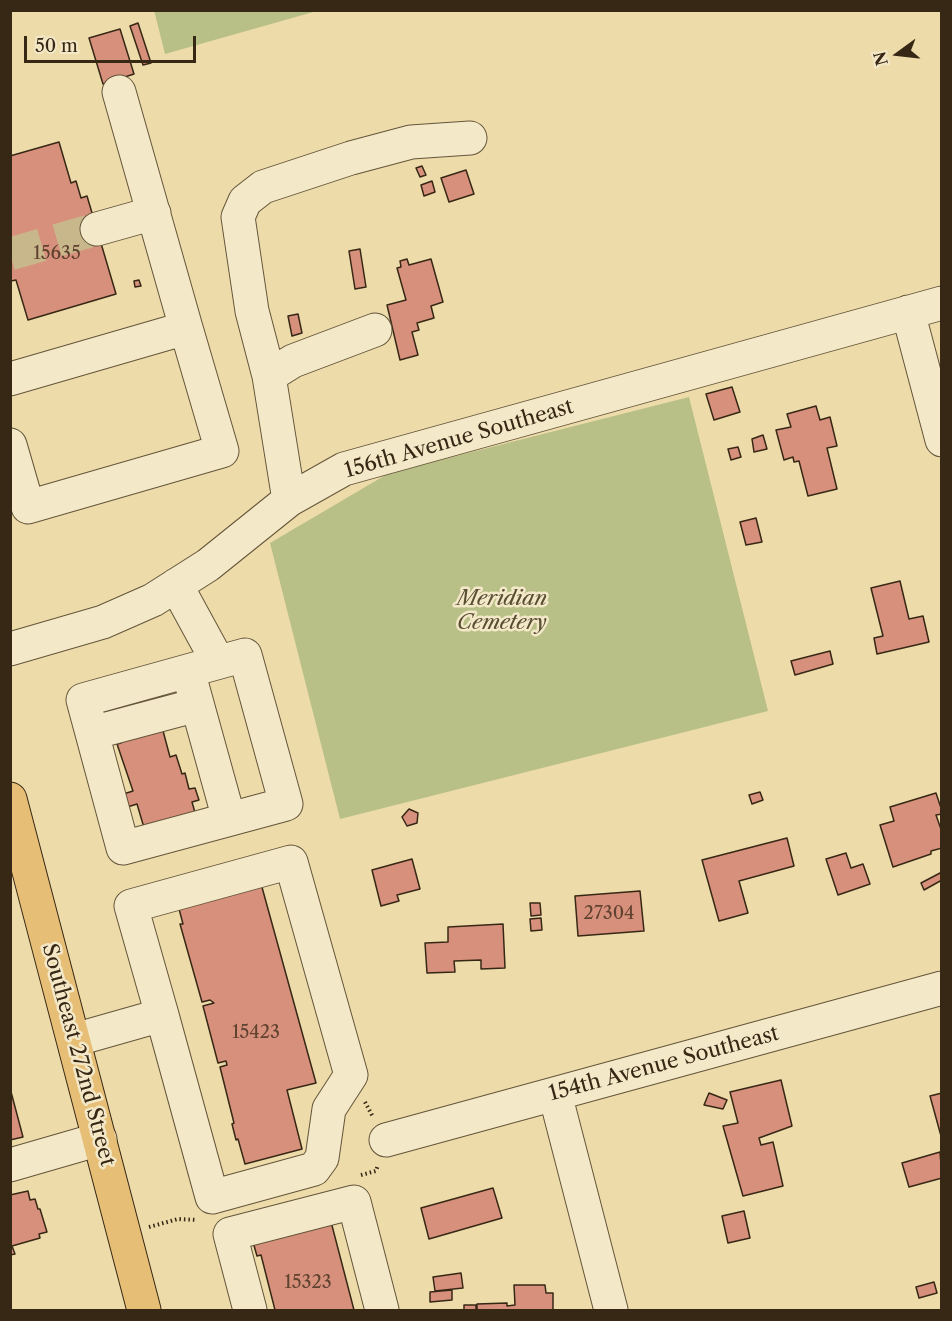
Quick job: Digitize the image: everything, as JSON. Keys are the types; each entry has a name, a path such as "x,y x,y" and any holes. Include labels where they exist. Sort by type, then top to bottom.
{"main road":[{"name":"Southeast 272nd Street","path":"10,799 144,1311"}],"street":[{"path":"10,445 28,507 222,451 119,92"},
{"path":"290,500 269,376 252,311 238,217 245,201 263,187 351,158 411,142 470,138"},
{"path":"97,229 153,213"},
{"name":"156th Avenue Southeast","path":"10,649 103,622 153,600 208,565 290,500 344,470 942,303"},
{"path":"908,312 942,440"},
{"path":"10,379 186,328"},
{"path":"269,376 292,361 375,330"},
{"path":"176,585 203,666 197,705 229,819"},
{"path":"245,655 286,804 123,848 92,733 82,700 245,655"},
{"path":"92,733 197,705"},
{"path":"291,862 351,1075 329,1109 322,1158 314,1169 212,1197 162,1015 132,906 291,862"},
{"name":"154th Avenue Southeast","path":"386,1140 942,988"},
{"path":"74,1040 162,1015"},
{"path":"555,1094 612,1311"},
{"path":"10,1165 100,1139"},
{"path":"250,1311 230,1234 354,1202 382,1311"}],"path":[{"path":"351,1075 386,1140"}],"green space":[{"path":"154,10 317,10 317,11 165,54"},
{"name":"Meridian Cemetery","path":"689,397 768,711 340,819 270,543 389,473"}],"building":[{"path":"138,23 151,63 143,65 130,26"},
{"path":"120,29 134,74 103,84 89,38"},
{"path":"59,142 71,183 76,181 81,198 87,196 116,294 28,320 16,280 11,281 10,278 10,156"},
{"path":"422,166 426,175 420,177 416,168"},
{"path":"466,170 474,194 449,202 441,178"},
{"path":"432,181 435,192 424,196 421,185"},
{"path":"360,249 366,287 355,289 349,251"},
{"path":"407,259 409,265 431,259 443,302 431,306 434,318 417,323 419,330 412,332 418,355 400,360 387,305 406,300 397,268 401,267 400,261"},
{"path":"139,280 141,286 135,287 134,281"},
{"path":"298,314 302,333 292,336 288,316"},
{"path":"732,387 740,412 714,420 706,394"},
{"path":"816,406 820,420 830,417 837,446 827,448 837,489 808,496 799,461 794,462 793,457 784,460 776,430 791,427 787,414"},
{"path":"763,435 767,449 754,452 752,439"},
{"path":"738,447 741,457 731,460 728,449"},
{"path":"756,518 762,542 746,545 740,522"},
{"path":"900,581 909,619 923,616 929,642 877,654 874,638 883,636 871,588"},
{"path":"830,651 833,664 795,675 791,661"},
{"path":"162,727 170,757 176,755 182,774 185,773 189,789 195,788 199,800 192,802 196,816 145,831 137,804 121,809 117,796 133,791 117,744 121,743 120,739"},
{"path":"760,792 763,800 752,804 749,795"},
{"path":"936,793 942,811 942,814 936,815 942,832 942,848 893,867 880,825 894,821 890,807"},
{"path":"409,809 418,813 417,823 407,826 402,817"},
{"path":"787,838 794,866 739,881 748,913 719,921 702,860"},
{"path":"846,853 851,868 863,864 870,884 838,895 826,859"},
{"path":"412,859 420,889 397,895 399,901 381,906 372,870"},
{"path":"942,872 942,880 924,890 921,883"},
{"path":"260,880 316,1083 287,1090 302,1149 245,1164 238,1139 236,1140 220,1067 227,1065 226,1061 218,1063 203,1006 214,1003 210,1000 202,1002 180,924 183,924 178,905"},
{"path":"640,891 644,931 578,936 575,896"},
{"path":"530,903 540,903 541,915 531,916"},
{"path":"541,918 542,930 531,931 530,919"},
{"path":"503,924 505,968 481,969 481,960 454,961 455,972 427,973 425,943 448,942 448,927"},
{"path":"781,1080 792,1126 759,1138 761,1145 773,1142 783,1186 743,1196 723,1126 738,1123 730,1092"},
{"path":"10,1088 23,1137 10,1140"},
{"path":"709,1093 727,1100 723,1109 704,1105"},
{"path":"942,1093 942,1136 941,1136 930,1096"},
{"path":"940,1152 942,1178 909,1187 902,1163"},
{"path":"493,1188 502,1218 429,1239 421,1208"},
{"path":"28,1191 30,1200 35,1199 40,1209 47,1232 39,1234 40,1238 12,1246 15,1254 10,1255 10,1195"},
{"path":"744,1211 750,1238 728,1243 722,1216"},
{"path":"329,1214 354,1310 275,1310 261,1255 257,1256 251,1235"},
{"path":"461,1273 463,1288 435,1291 433,1277"},
{"path":"934,1282 937,1293 919,1298 916,1287"},
{"path":"514,1285 545,1285 546,1293 553,1293 553,1310 477,1310 477,1304 515,1305"},
{"path":"452,1290 452,1300 430,1302 430,1292"},
{"path":"464,1305 476,1305 476,1310 464,1310"}],"tunnel":[{"path":"10,254 97,229"}]}
